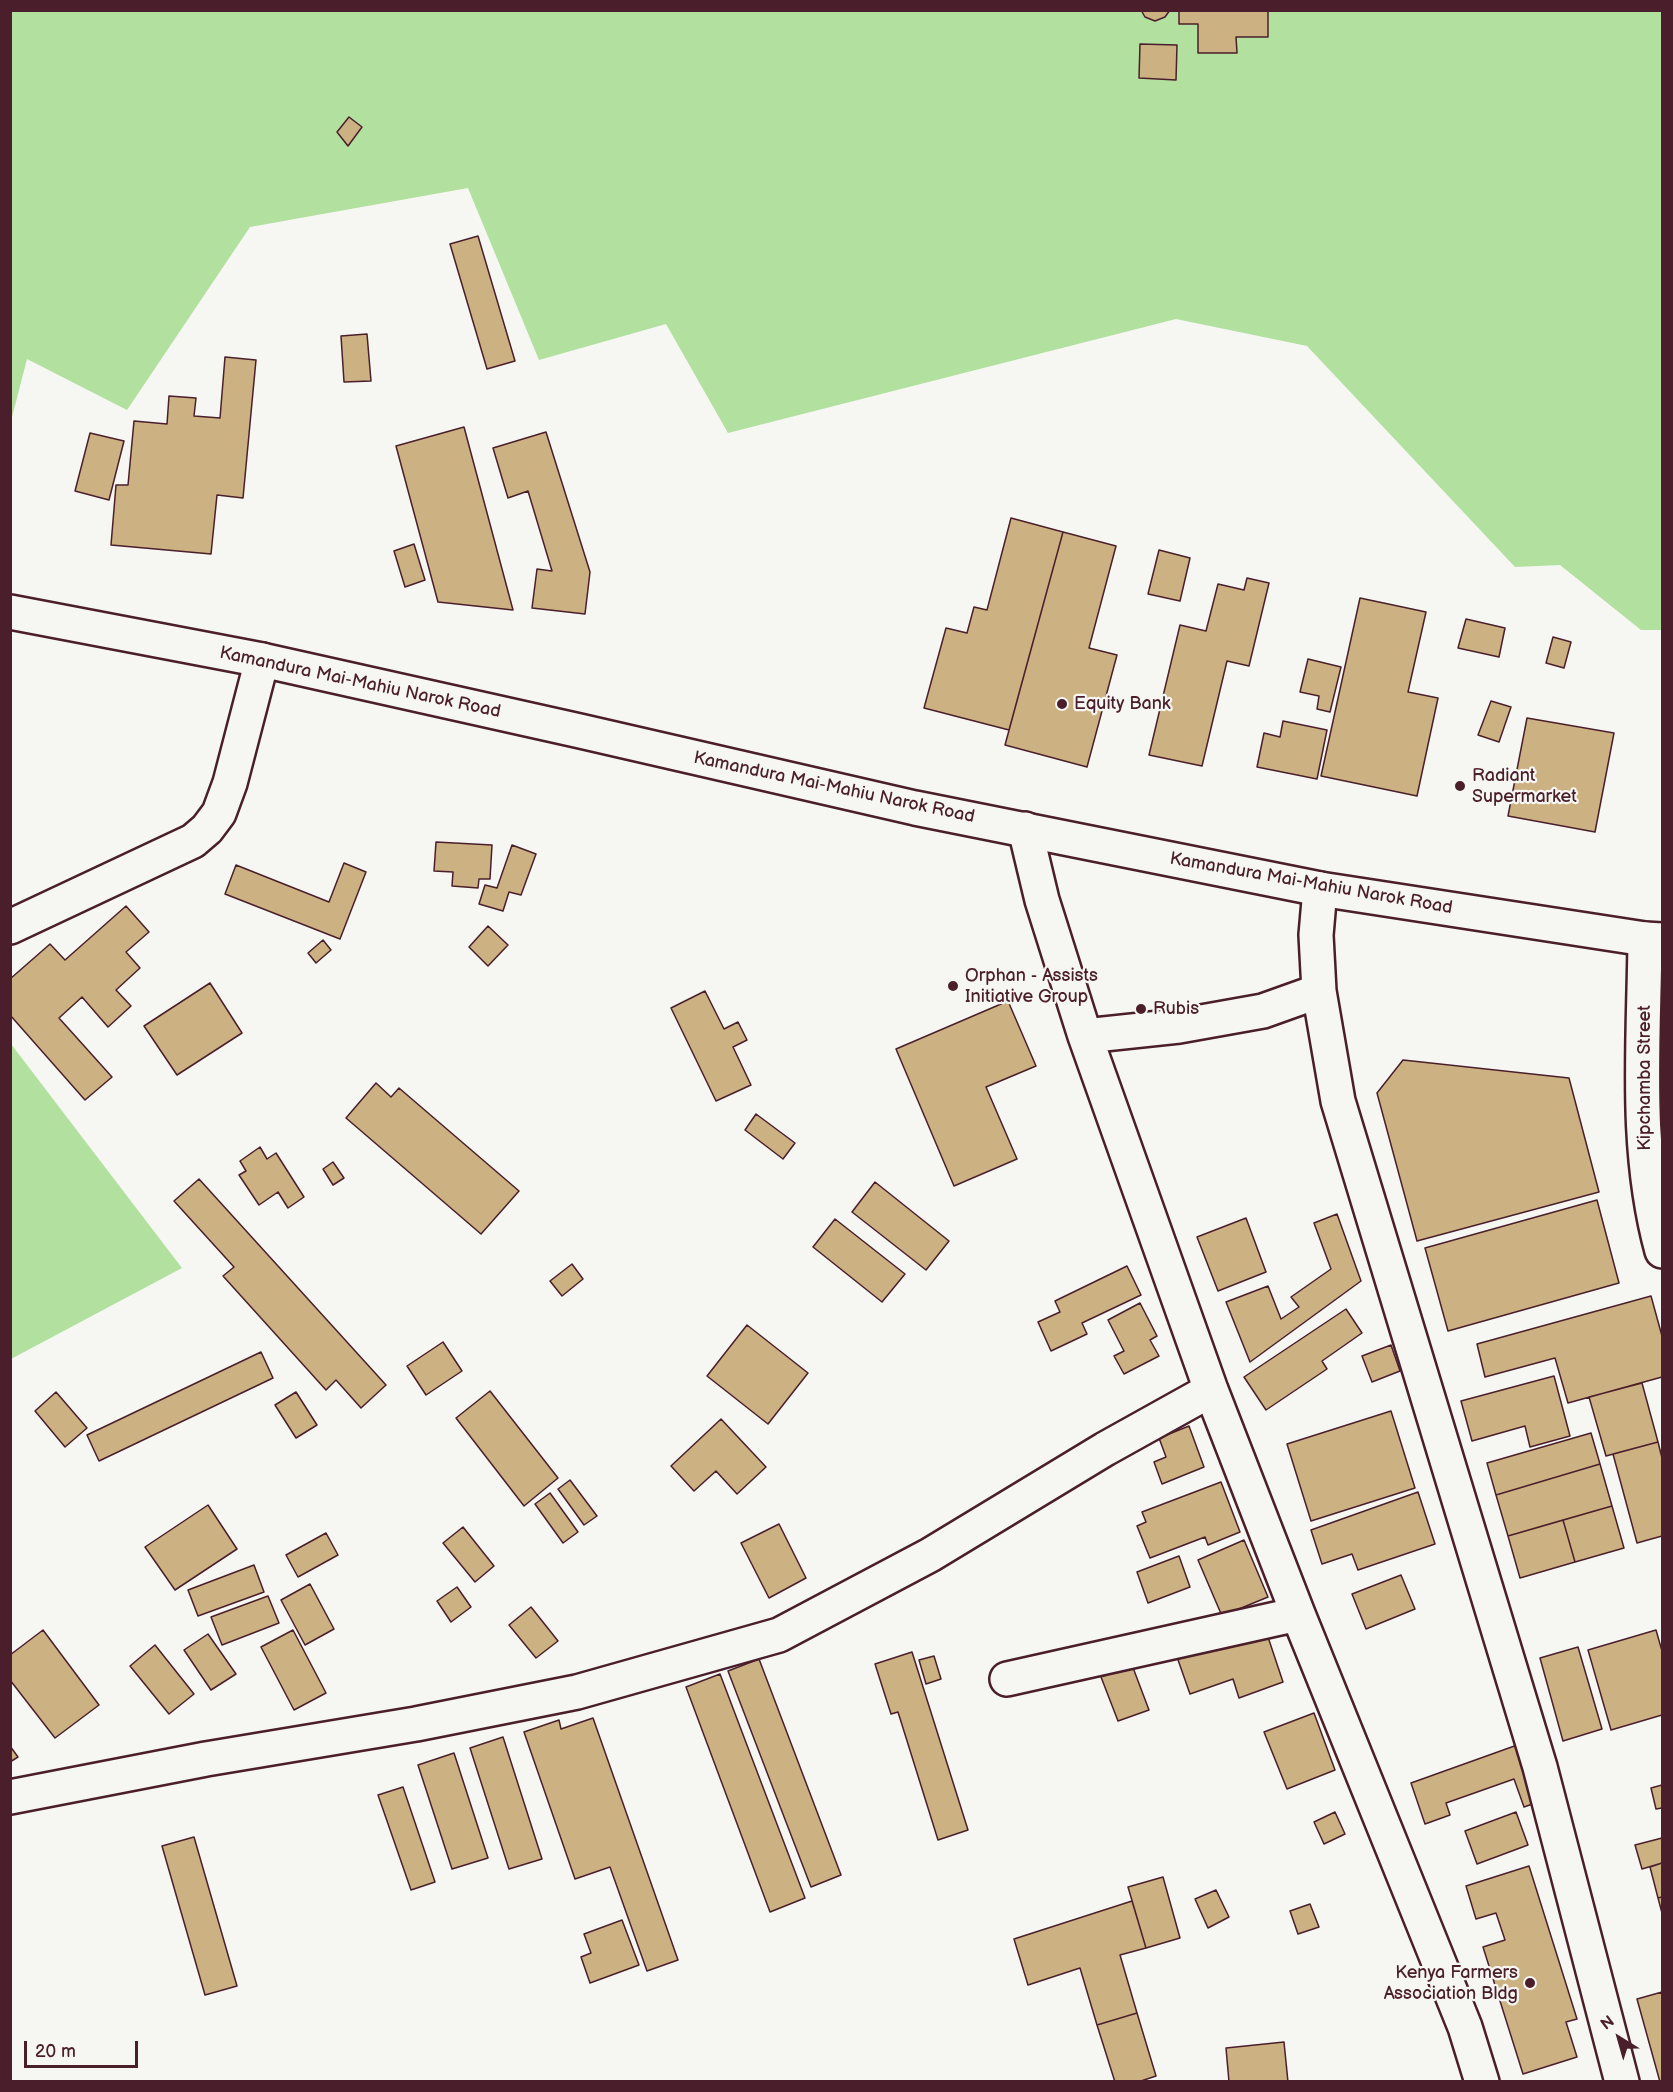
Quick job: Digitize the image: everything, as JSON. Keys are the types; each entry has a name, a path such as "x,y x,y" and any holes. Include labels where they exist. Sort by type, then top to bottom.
{"main road":[{"name":"Kamandura Mai-Mahiu Narok Road","path":"10,612 262,660 903,806 1320,889 1654,939"},
{"path":"10,927 193,841 207,829 219,813 230,783 262,660"},
{"path":"1025,829 1042,900 1085,1036 1211,1390 1298,1614 1465,2026 1482,2082"},
{"path":"1320,889 1316,935 1319,991 1338,1101 1540,1767 1622,2082"},
{"name":"Kipchamba Street","path":"1654,939 1642,1109 1645,1155 1662,1251"},
{"path":"1085,1036 1179,1026 1263,1011 1319,991"},
{"path":"10,1797 207,1759 416,1724 577,1692 778,1635 930,1556 1105,1449 1211,1390"},
{"path":"1006,1679 1298,1614"}],"green space":[{"path":"11,11 1662,11 1662,630 1641,630 1560,565 1515,567 1307,346 1176,319 728,433 666,324 539,360 468,188 250,227 127,410 27,359 11,421"},
{"path":"11,1044 182,1268 10,1359"}],"building":[{"path":"1141,10 1170,10 1165,17 1155,21 1145,17"},
{"path":"1179,10 1268,10 1268,37 1236,37 1237,53 1198,53 1198,24 1179,24"},
{"path":"1140,44 1177,45 1176,80 1139,78"},
{"path":"349,117 362,127 348,146 337,132"},
{"path":"478,236 515,361 487,369 450,244"},
{"path":"367,334 371,381 344,382 341,336"},
{"path":"225,357 256,360 243,498 217,495 211,554 111,545 116,485 128,485 134,421 167,424 169,396 196,398 194,416 220,418"},
{"path":"464,427 513,610 438,602 396,446"},
{"path":"546,432 590,572 585,614 532,608 537,569 552,571 528,491 508,498 493,448"},
{"path":"90,433 124,441 109,500 75,491"},
{"path":"1011,518 1063,532 1009,730 924,708 946,628 967,633 974,607 987,610"},
{"path":"1063,532 1116,546 1089,648 1117,655 1087,767 1005,745"},
{"path":"414,544 425,580 405,587 394,551"},
{"path":"1159,550 1190,558 1180,601 1148,594"},
{"path":"1247,578 1269,583 1249,666 1227,661 1202,766 1149,755 1180,625 1206,631 1218,584 1244,590"},
{"path":"1360,598 1426,612 1408,692 1438,698 1417,796 1321,776"},
{"path":"1466,619 1505,628 1499,657 1458,648"},
{"path":"1553,637 1571,642 1564,668 1546,663"},
{"path":"1308,659 1341,667 1330,712 1317,709 1319,696 1300,692"},
{"path":"1491,701 1511,707 1499,742 1478,735"},
{"path":"1527,718 1614,733 1595,832 1508,816"},
{"path":"1283,721 1327,730 1317,779 1257,767 1264,733 1280,737"},
{"path":"436,842 492,845 490,879 479,879 478,888 452,886 453,872 434,871"},
{"path":"512,845 536,854 521,895 509,892 503,911 479,904 485,885 497,888"},
{"path":"344,863 366,872 340,939 225,894 236,865 329,902"},
{"path":"126,906 149,932 126,952 140,968 116,990 131,1006 108,1027 82,997 59,1018 112,1077 85,1100 10,1015 10,979 50,944 65,960"},
{"path":"488,926 508,945 488,966 469,947"},
{"path":"323,940 331,950 316,963 308,953"},
{"path":"210,983 242,1033 177,1075 144,1026"},
{"path":"705,991 724,1029 738,1022 747,1040 733,1047 751,1085 716,1101 671,1008"},
{"path":"1008,1001 1036,1066 986,1087 1017,1159 954,1186 896,1049"},
{"path":"1403,1060 1569,1078 1599,1192 1417,1241 1377,1093"},
{"path":"376,1083 391,1097 399,1088 519,1191 481,1234 346,1118"},
{"path":"756,1114 795,1143 783,1159 745,1130"},
{"path":"260,1147 267,1159 276,1153 304,1197 288,1208 278,1192 259,1205 239,1175 246,1171 240,1161"},
{"path":"333,1162 344,1178 333,1185 323,1169"},
{"path":"199,1179 386,1385 361,1408 336,1380 326,1390 223,1276 234,1267 174,1201"},
{"path":"875,1182 949,1241 926,1270 852,1212"},
{"path":"1597,1200 1619,1283 1448,1331 1425,1248"},
{"path":"1337,1214 1361,1281 1250,1362 1226,1302 1268,1286 1281,1319 1299,1307 1291,1297 1331,1269 1314,1223"},
{"path":"1246,1218 1266,1272 1218,1291 1197,1237"},
{"path":"835,1219 905,1274 882,1302 813,1247"},
{"path":"572,1264 583,1279 562,1296 550,1281"},
{"path":"1127,1266 1141,1295 1082,1323 1087,1334 1051,1351 1038,1322 1060,1312 1055,1301"},
{"path":"1651,1296 1662,1336 1662,1377 1568,1403 1555,1358 1485,1377 1477,1344"},
{"path":"1140,1303 1157,1336 1150,1340 1159,1356 1124,1374 1114,1356 1124,1351 1108,1320"},
{"path":"1346,1309 1362,1333 1322,1361 1327,1369 1266,1410 1244,1377"},
{"path":"747,1325 808,1373 768,1424 707,1376"},
{"path":"443,1342 462,1371 426,1395 407,1366"},
{"path":"1391,1345 1400,1371 1372,1382 1362,1356"},
{"path":"261,1352 273,1378 99,1461 87,1435"},
{"path":"1554,1376 1570,1436 1530,1447 1525,1426 1472,1441 1461,1401"},
{"path":"1642,1383 1658,1442 1606,1456 1589,1397"},
{"path":"490,1391 558,1478 524,1506 456,1418"},
{"path":"56,1392 87,1428 65,1447 35,1411"},
{"path":"296,1392 317,1425 296,1438 275,1405"},
{"path":"1391,1411 1415,1488 1311,1521 1287,1444"},
{"path":"721,1419 766,1467 737,1494 716,1471 694,1491 671,1466"},
{"path":"1189,1426 1204,1467 1162,1484 1154,1462 1166,1457 1159,1438"},
{"path":"1591,1433 1600,1464 1496,1495 1487,1463"},
{"path":"1658,1442 1662,1458 1662,1536 1637,1543 1613,1454"},
{"path":"1600,1464 1612,1506 1508,1536 1496,1495"},
{"path":"570,1480 597,1516 584,1525 558,1489"},
{"path":"1221,1482 1240,1532 1208,1545 1205,1537 1150,1558 1137,1526 1146,1522 1142,1512"},
{"path":"1418,1492 1435,1544 1358,1570 1352,1554 1322,1564 1311,1530"},
{"path":"550,1493 578,1532 563,1543 535,1504"},
{"path":"208,1505 237,1549 175,1590 145,1547"},
{"path":"1612,1506 1624,1548 1575,1562 1563,1520"},
{"path":"1563,1520 1575,1562 1520,1578 1508,1536"},
{"path":"779,1524 806,1578 769,1598 741,1543"},
{"path":"463,1527 494,1566 475,1582 443,1543"},
{"path":"326,1533 338,1555 298,1577 286,1555"},
{"path":"1244,1540 1268,1597 1222,1616 1198,1560"},
{"path":"1179,1556 1190,1587 1148,1603 1137,1572"},
{"path":"254,1565 264,1592 198,1616 188,1590"},
{"path":"1401,1575 1415,1609 1366,1629 1352,1594"},
{"path":"310,1584 334,1629 305,1645 281,1600"},
{"path":"457,1587 471,1607 451,1622 437,1601"},
{"path":"268,1596 279,1623 222,1645 211,1617"},
{"path":"531,1607 558,1641 536,1658 509,1625"},
{"path":"1264,1625 1283,1682 1239,1698 1233,1679 1190,1694 1177,1657"},
{"path":"43,1630 99,1705 55,1738 10,1680 10,1655"},
{"path":"293,1630 326,1693 294,1710 261,1647"},
{"path":"1656,1630 1662,1651 1662,1715 1611,1730 1588,1650"},
{"path":"208,1634 236,1674 211,1690 184,1650"},
{"path":"155,1645 194,1694 169,1714 130,1666"},
{"path":"1578,1647 1602,1729 1563,1741 1540,1658"},
{"path":"912,1652 968,1830 938,1840 898,1712 891,1714 875,1664"},
{"path":"934,1656 941,1679 926,1684 919,1660"},
{"path":"759,1659 841,1875 811,1887 728,1671"},
{"path":"1132,1665 1149,1710 1118,1721 1101,1677"},
{"path":"720,1674 805,1898 770,1912 686,1687"},
{"path":"1314,1713 1335,1770 1287,1789 1264,1732"},
{"path":"593,1718 678,1960 647,1971 610,1867 575,1879 524,1732 559,1720 561,1729"},
{"path":"503,1737 542,1859 509,1869 470,1748"},
{"path":"1520,1744 1541,1801 1524,1807 1514,1779 1446,1803 1450,1815 1425,1824 1411,1783"},
{"path":"10,1746 18,1757 10,1762"},
{"path":"454,1753 488,1858 452,1869 418,1765"},
{"path":"1662,1785 1662,1808 1656,1809 1651,1788"},
{"path":"403,1787 435,1882 411,1890 378,1795"},
{"path":"1335,1812 1345,1834 1324,1844 1314,1822"},
{"path":"1516,1812 1528,1845 1477,1864 1465,1831"},
{"path":"194,1837 237,1986 205,1995 162,1846"},
{"path":"1662,1838 1662,1863 1642,1869 1635,1845"},
{"path":"1662,1863 1662,1897 1658,1898 1650,1867"},
{"name":"Kenya Farmers Association Bldg","path":"1529,1866 1577,2019 1566,2022 1577,2057 1523,2074 1483,1947 1505,1940 1496,1913 1476,1919 1466,1886"},
{"path":"1163,1877 1180,1938 1146,1948 1128,1887"},
{"path":"1216,1890 1229,1917 1208,1928 1195,1899"},
{"path":"1662,1897 1662,1913 1658,1898"},
{"path":"1132,1901 1146,1948 1120,1955 1137,2013 1097,2025 1080,1968 1028,1985 1014,1939"},
{"path":"1310,1904 1319,1927 1298,1934 1290,1911"},
{"path":"622,1920 639,1965 590,1983 581,1957 591,1953 584,1934"},
{"path":"1662,1992 1662,2082 1660,2082 1637,1999"},
{"path":"1137,2013 1156,2076 1138,2082 1115,2082 1097,2025"},
{"path":"1284,2042 1288,2082 1229,2082 1226,2048"}],"place":[{"name":"Equity Bank","path":"1062,704"},
{"name":"Radiant Supermarket","path":"1460,786"},
{"name":"Orphan - Assists Initiative Group","path":"953,986"},
{"name":"Rubis","path":"1141,1009"},
{"name":"Kenya Farmers Association Bldg","path":"1530,1983"}]}
